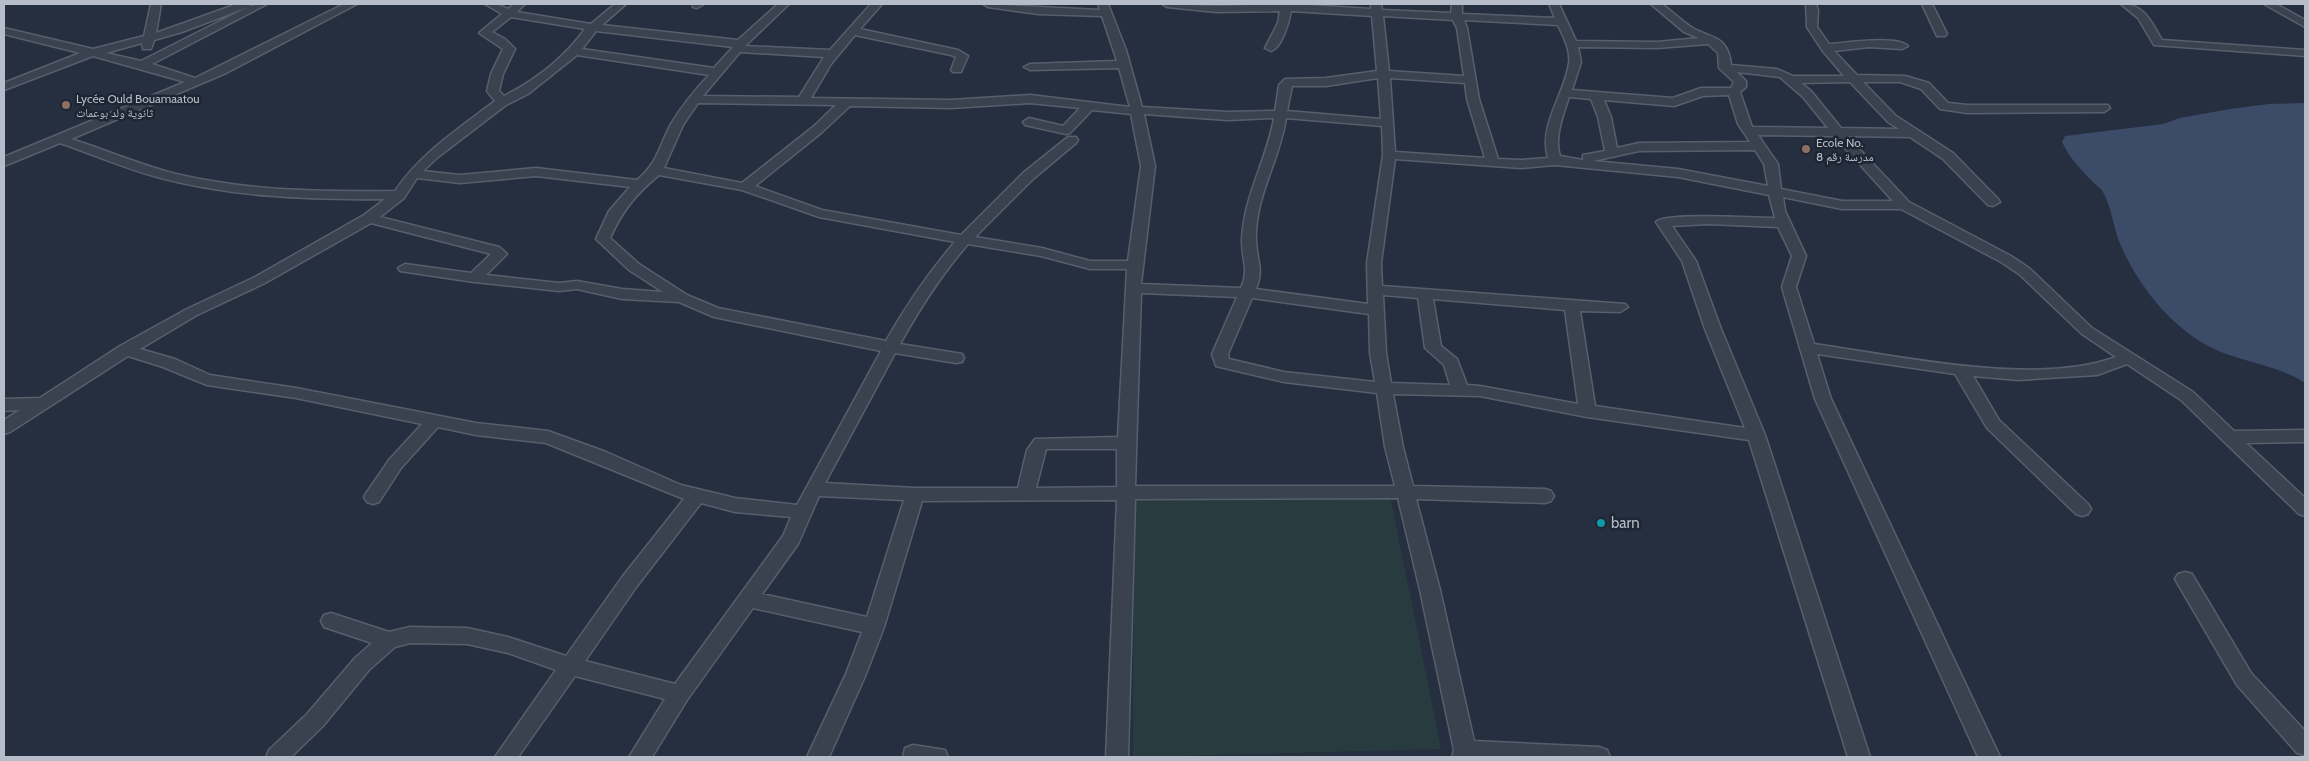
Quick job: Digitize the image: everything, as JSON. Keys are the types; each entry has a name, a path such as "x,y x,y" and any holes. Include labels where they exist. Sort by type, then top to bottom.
{"street":[{"path":"142,66 150,38 156,4"},
{"path":"4,87 90,54 178,30 246,4"},
{"path":"142,66 262,4"},
{"path":"4,162 57,138 222,71 352,4"},
{"path":"490,4 506,14 592,28 740,46 832,54"},
{"path":"502,102 493,92 497,74 509,49 501,41 485,33 520,4"},
{"path":"4,428 126,350 192,312 260,280 369,218 399,196 414,173 433,154 502,102 524,91 575,51 592,28 621,4"},
{"path":"784,4 715,72 694,99 677,125 656,171 640,184 616,211 603,239 634,267 682,298 714,312 846,340 956,358"},
{"path":"803,102 809,88 832,54 878,4"},
{"path":"988,4 1038,11 1105,8 1137,112 1148,166 1134,264 1135,289 1126,443 1127,493 1116,757"},
{"path":"1167,4 1216,9 1286,6 1457,10 1560,22"},
{"path":"1554,4 1560,22 1572,44 1575,62 1556,118 1551,148 1555,161"},
{"path":"1565,93 1674,102 1701,92 1740,88 1740,81 1725,68 1724,53 1712,40 1688,30 1656,4"},
{"path":"1811,4 1813,9 1812,27 1826,48 1852,78 1892,119 1948,156 1993,202"},
{"path":"1927,4 1941,34"},
{"path":"2126,4 2142,16 2158,43 2305,54"},
{"path":"2269,4 2305,24"},
{"path":"1271,48 1284,23 1286,6"},
{"path":"1376,8 1387,107 1389,155 1374,262 1378,353 1404,492 1430,590 1464,754 1599,757"},
{"path":"1457,10 1462,28 1473,99 1493,162"},
{"path":"4,31 18,33 196,82"},
{"path":"852,31 954,52 962,56 957,70"},
{"path":"1572,44 1657,45 1712,40"},
{"path":"1826,48 1869,44 1902,46"},
{"path":"575,51 715,72"},
{"path":"1030,67 1123,64"},
{"path":"1725,68 1777,72 1790,80 1807,94 1839,133 1904,205 2024,271 2087,331 2187,396 2305,509"},
{"path":"1470,80 1382,74 1326,82 1289,82 1285,85 1281,114 1254,201 1250,240 1254,276 1220,354 1222,362 1284,377 1384,388 1460,389 1587,411 1756,435"},
{"path":"1790,80 1901,78 1926,86 1944,106 1992,109 2104,108"},
{"path":"1734,90 1736,102 1748,131 1771,164 1778,211 1798,256 1799,262 1790,278 1789,286 1823,399 1989,757"},
{"path":"1596,97 1603,107 1612,154"},
{"path":"694,99 951,104 1030,99 1137,112 1158,111 1228,116 1281,114 1387,123"},
{"path":"745,187 817,130 847,102"},
{"path":"1029,122 1066,130 1088,106"},
{"path":"1748,131 1913,133"},
{"path":"57,138 175,178 244,191 327,196 399,196"},
{"path":"640,757 680,694 791,539 813,489 889,346 938,270 1028,176 1072,140"},
{"path":"1389,155 1521,164 1612,154 1639,147 1758,146"},
{"path":"1555,161 1661,171 1842,205 1904,205"},
{"path":"656,171 745,187 819,213 882,226 1042,252 1090,264 1134,264"},
{"path":"414,173 428,178 456,180 534,172 579,174 640,184"},
{"path":"369,218 494,250 500,254 474,278"},
{"path":"1784,223 1708,220 1663,222 1689,260 1713,329 1756,435 1859,757"},
{"path":"406,268 474,278 559,287 576,285 622,294 682,298"},
{"path":"1135,289 1178,288 1246,292 1376,310"},
{"path":"1374,290 1572,306 1620,307"},
{"path":"1425,293 1432,348 1452,363 1460,389"},
{"path":"1572,306 1587,411"},
{"path":"1808,348 1961,370 2018,375 2097,370 2129,358"},
{"path":"126,350 170,363 207,380 296,393 476,429 548,438 600,456 676,490 735,505 803,512"},
{"path":"1961,370 1993,424 2082,509"},
{"path":"4,405 43,403"},
{"path":"372,497 395,464 435,420"},
{"path":"2230,437 2305,436"},
{"path":"1024,495 1036,450 1041,443 1126,443"},
{"path":"813,489 915,494 1404,492 1482,496 1545,496"},
{"path":"818,757 856,674 874,627 915,494"},
{"path":"506,757 630,581 697,495"},
{"path":"2185,579 2244,679 2305,746"},
{"path":"748,599 874,627"},
{"path":"331,621 389,640"},
{"path":"278,757 315,720 362,664 389,640 410,635 467,636 508,645 570,666 680,694"},
{"path":"913,755 937,757"}],"green space":[{"path":"1390,496 1441,749 1133,757 1134,500"}],"water":[{"path":"2305,103 2305,383 2281,371 2215,349 2203,343 2177,324 2145,288 2128,260 2118,239 2103,192 2075,163 2062,142 2065,136 2163,124 2180,118 2230,109 2269,104"}],"place":[{"name":"Lycée Ould Bouamaatou ثانوية ولد بوعمات","path":"66,105"},
{"name":"Ecole No. 8 مدرسة رقم","path":"1806,149"},
{"name":"barn","path":"1601,523"}]}
